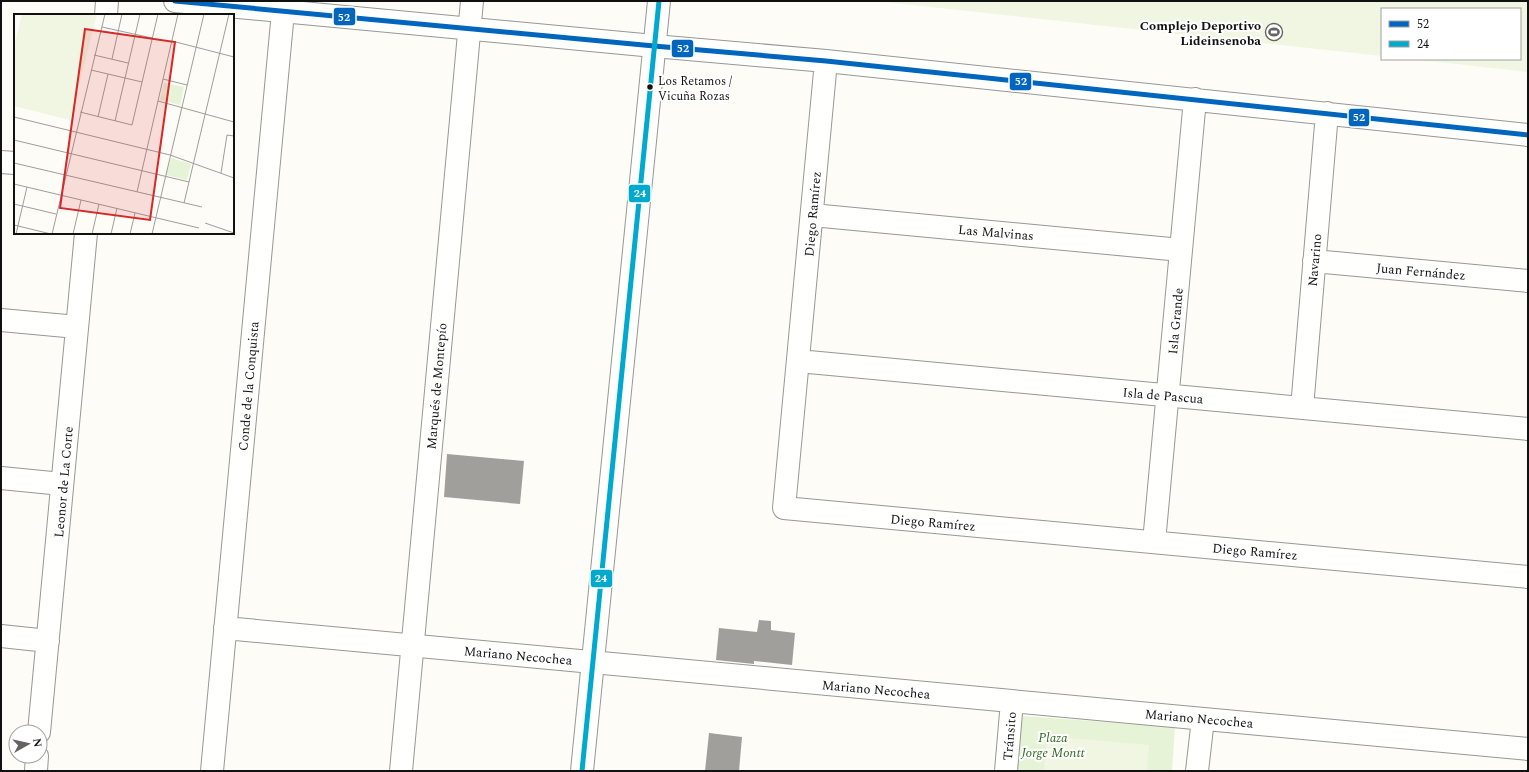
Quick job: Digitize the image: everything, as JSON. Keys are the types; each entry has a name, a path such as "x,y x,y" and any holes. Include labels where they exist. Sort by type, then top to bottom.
{"street":[{"path":"106,14 107,1"},
{"path":"175,1 284,6 469,29 826,61 1528,135"},
{"name":"Marqués de Montepío","path":"401,771 472,1"},
{"path":"582,771 659,1"},
{"name":"Conde de la Conquista","path":"212,771 284,6"},
{"name":"Diego Ramírez","path":"826,61 784,508 1528,577"},
{"name":"Isla Grande","path":"1154,542 1195,99"},
{"name":"Navarino","path":"1302,408 1327,113"},
{"path":"1,162 14,164"},
{"name":"Las Malvinas","path":"812,215 1181,250"},
{"name":"Leonor de La Corte","path":"40,724 86,234"},
{"name":"Juan Fernández","path":"1314,261 1528,281"},
{"path":"1,320 77,327"},
{"name":"Isla de Pascua","path":"798,361 1528,429"},
{"path":"1,478 62,484"},
{"name":"Mariano Necochea","path":"225,628 1528,749"},
{"path":"1,636 48,641"},
{"name":"Tránsito","path":"1006,771 1012,701"},
{"path":"1197,771 1203,719"}],"green space":[{"name":"Complejo Deportivo Lideinsenoba","path":"876,1 1528,1 1528,72 1421,60 1521,60 1521,8 1381,8 1381,56"},
{"name":"Plaza Jorge Montt","path":"1022,716 1175,727 1172,771 1017,771"},
{"path":"1047,736 1149,745 1147,771 1044,771"}],"building":[{"path":"447,454 524,461 520,504 444,497"},
{"path":"759,620 771,621 771,630 795,633 792,665 754,661 754,664 716,660 719,628 757,632"},
{"path":"709,733 742,737 739,771 705,771"}],"transit line":[{"name":"52","path":"175,1 826,61 1528,135"},
{"name":"24","path":"582,771 659,1"}],"place":[{"name":"Complejo Deportivo Lideinsenoba","path":"1274,32"},
{"name":"Los Retamos / Vicuña Rozas","path":"650,87"}]}
